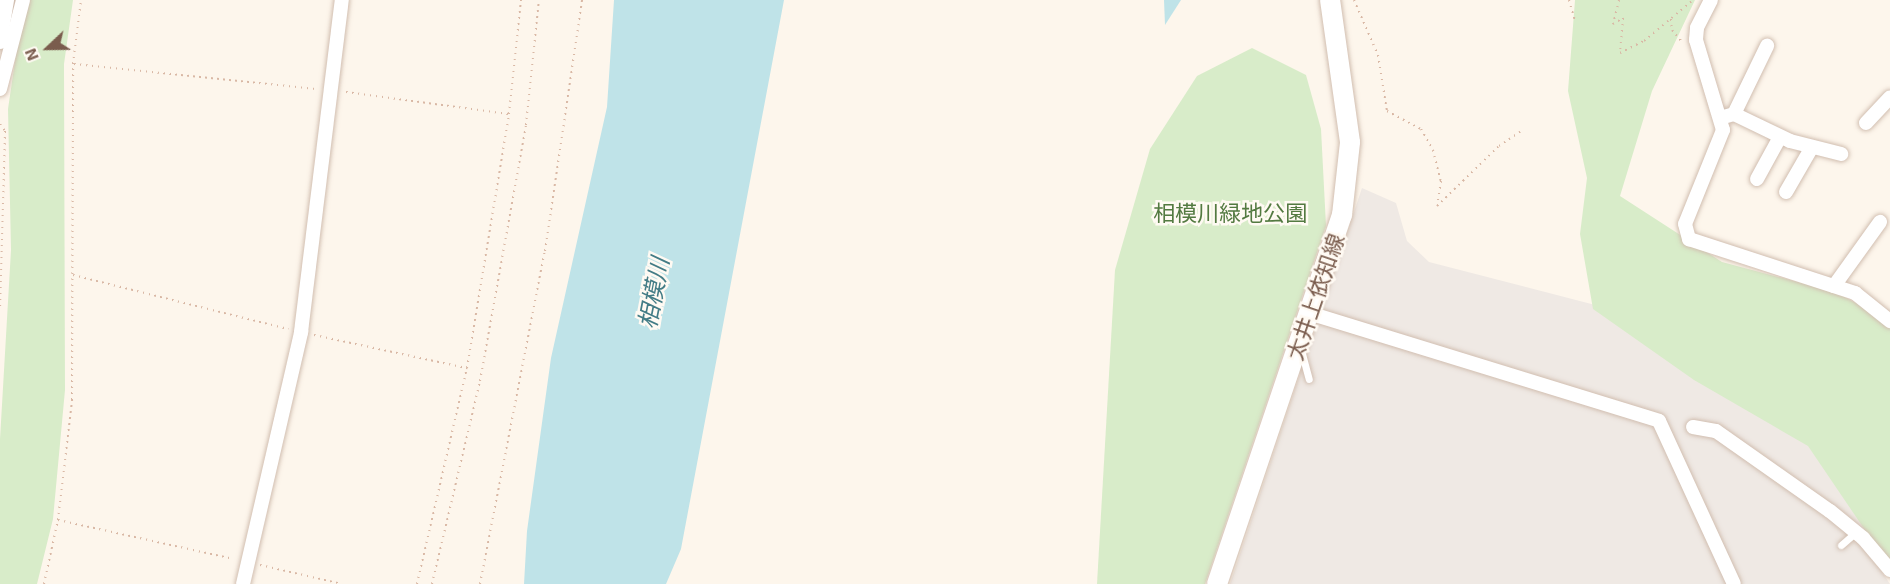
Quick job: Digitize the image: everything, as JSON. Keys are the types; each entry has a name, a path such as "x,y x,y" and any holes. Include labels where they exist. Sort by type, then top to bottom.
{"main road":[{"name":"太井上依知線","path":"1217,584 1342,216 1350,142 1330,0"}],"street":[{"path":"0,42 7,0"},
{"path":"0,89 24,0"},
{"path":"243,584 300,332 342,0"},
{"path":"1711,0 1697,28 1696,40 1723,130 1685,224 1689,239 1855,293 1890,321"},
{"path":"1734,114 1760,51"},
{"path":"1866,123 1890,97"},
{"path":"1720,118 1734,114 1780,137 1841,154"},
{"path":"1757,179 1780,137"},
{"path":"1786,192 1812,147"},
{"path":"1834,286 1876,239 1880,222"},
{"path":"1309,313 1659,422 1734,584"},
{"path":"1693,427 1716,431 1856,532 1890,570"}],"lane":[{"path":"1297,347 1303,352 1309,379"},
{"path":"1841,545 1856,532"}],"path":[{"path":"44,584 58,520 72,400 73,64 81,0"},
{"path":"417,584 467,368 509,114 521,0"},
{"path":"432,584 480,381 526,125 539,0"},
{"path":"480,584 545,251 582,0"},
{"path":"1354,0 1378,55 1387,111 1421,129 1432,150 1441,181 1440,207 1498,146 1523,130"},
{"path":"1569,0 1575,21"},
{"path":"1619,0 1613,24 1623,18 1620,53 1644,41 1693,0"},
{"path":"73,64 331,90 509,114"},
{"path":"0,124 5,131 0,308"},
{"path":"73,275 300,332 467,368"},
{"path":"58,520 342,584"}],"shaded area":[{"path":"1362,188 1396,203 1407,241 1429,262 1626,313 1887,493 1875,562 1890,584 1230,584"}],"green space":[{"path":"24,0 73,0 64,64 65,390 53,519 37,584 0,584 0,439 11,250 8,109"},
{"path":"1575,0 1695,0 1652,91 1620,196 1722,262 1835,292 1890,321 1890,567 1808,446 1694,380 1593,309 1580,234 1587,178 1568,91"},
{"name":"相模川緑地公園","path":"1252,48 1306,75 1321,129 1326,226 1205,584 1097,584 1115,270 1150,149 1197,76"}],"water":[{"name":"相模川","path":"614,0 784,0 681,549 666,584 524,584 527,531 551,358 607,107"},
{"path":"1164,0 1181,0 1165,25"}]}
